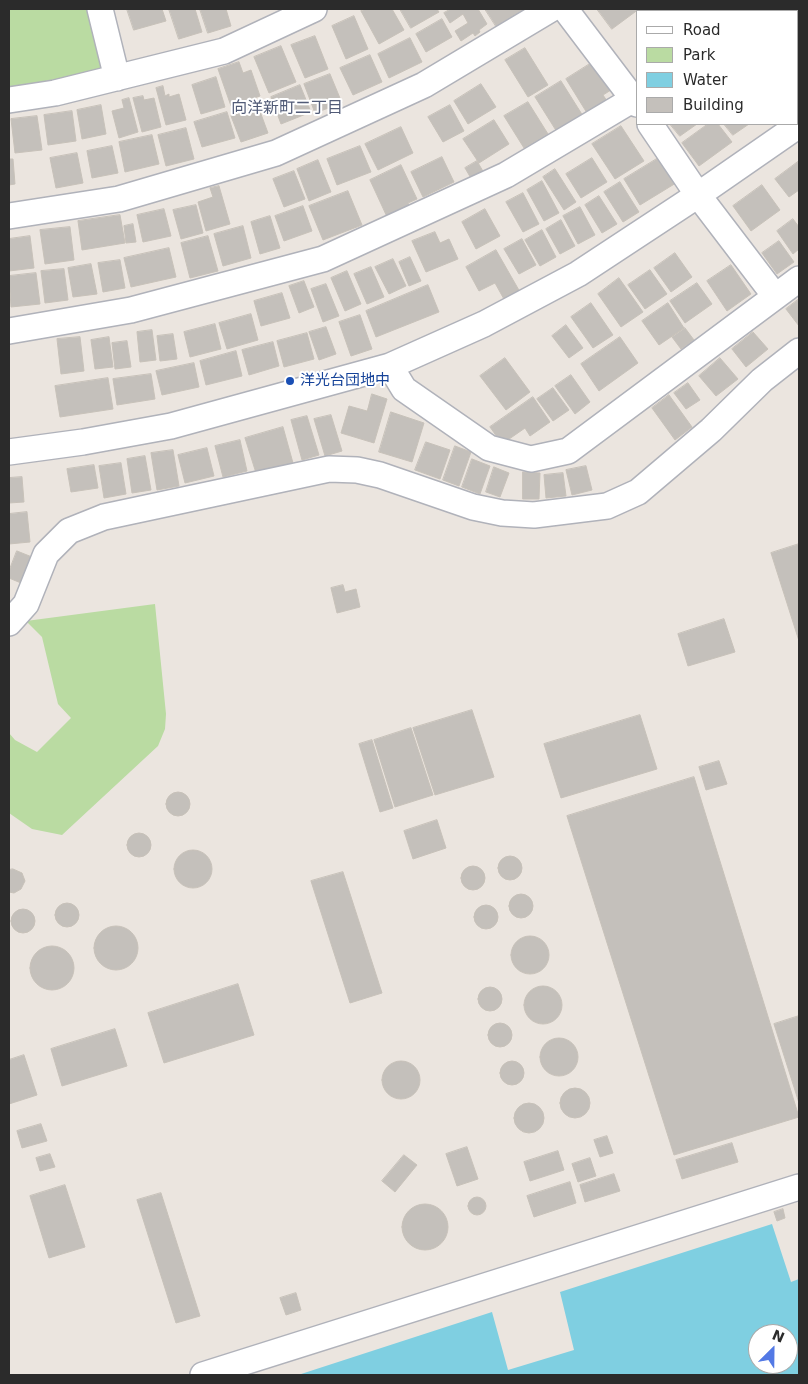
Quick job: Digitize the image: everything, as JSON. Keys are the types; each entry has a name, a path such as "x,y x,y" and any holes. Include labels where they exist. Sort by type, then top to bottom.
{"street":[{"path":"100,9 117,78"},
{"path":"9,100 55,93 224,51 314,9"},
{"path":"9,216 119,199 276,153 424,85 551,9"},
{"path":"9,331 132,310 324,259 506,174 636,100 565,9"},
{"path":"651,125 698,196 775,296"},
{"path":"9,452 83,442 171,426 390,366 484,324 578,274 698,196 799,125"},
{"path":"390,366 404,389 489,448 531,459 568,452 799,278"},
{"path":"9,623 26,604 46,554 69,531 104,517 329,469 356,470 380,475 474,507 502,514 534,514 607,506 638,492 711,430 762,380 799,351"},
{"path":"203,1375 799,1187"}],"green space":[{"path":"9,9 92,9 107,60 100,72 9,87"},
{"path":"155,604 166,714 165,729 158,746 62,835 32,829 9,813 9,733 15,740 37,752 71,718 58,704 42,637 26,621"}],"water":[{"path":"772,1224 791,1282 799,1279 799,1375 298,1375 492,1312 508,1370 574,1350 560,1292"}],"building":[{"path":"127,9 162,9 166,21 134,30"},
{"path":"169,9 195,9 202,32 179,39"},
{"path":"200,9 226,9 231,26 208,33"},
{"path":"366,9 392,9 404,30 379,44 361,11"},
{"path":"400,9 437,9 439,12 411,28"},
{"path":"451,9 478,9 487,24 475,36 473,33 461,41 455,31 468,23 463,14 450,23 444,13"},
{"path":"485,9 524,9 496,26"},
{"path":"597,9 639,9 636,10 612,29"},
{"path":"354,16 368,49 346,59 332,26"},
{"path":"442,19 452,37 426,52 416,34"},
{"path":"315,36 328,69 305,78 291,45"},
{"path":"410,38 422,62 389,78 378,54"},
{"path":"281,46 296,82 269,93 254,57"},
{"path":"525,48 548,85 528,97 505,60"},
{"path":"370,55 382,82 353,95 340,68"},
{"path":"239,62 243,73 251,70 260,96 231,106 218,69"},
{"path":"593,62 611,90 603,95 607,101 587,113 566,79"},
{"path":"330,74 342,103 315,113 304,84"},
{"path":"216,77 225,107 201,114 192,85"},
{"path":"561,81 583,116 557,132 535,97"},
{"path":"481,84 496,107 468,124 454,101"},
{"path":"300,85 311,112 281,124 271,97"},
{"path":"163,86 165,96 169,94 169,97 179,94 186,120 166,125 156,88"},
{"path":"143,96 144,100 154,98 161,127 142,132 133,98"},
{"path":"129,98 138,132 119,138 112,111 124,108 122,100"},
{"path":"528,102 548,134 524,148 504,116"},
{"path":"101,105 106,134 82,139 77,110"},
{"path":"450,105 464,131 443,142 428,117"},
{"path":"258,106 268,133 241,142 231,116"},
{"path":"72,111 76,141 48,145 44,115"},
{"path":"227,112 235,138 202,147 194,122"},
{"path":"37,116 42,150 15,153 11,119"},
{"path":"494,120 509,144 479,163 463,139"},
{"path":"671,125 696,125 680,136"},
{"path":"707,125 719,125 732,142 699,166 682,143"},
{"path":"725,125 748,125 733,135"},
{"path":"621,126 644,161 615,179 592,144"},
{"path":"401,127 413,153 378,170 365,144"},
{"path":"186,128 194,159 166,166 158,135"},
{"path":"152,135 159,164 125,172 119,142"},
{"path":"112,146 118,173 92,178 87,151"},
{"path":"360,146 371,172 337,185 327,159"},
{"path":"77,153 83,183 56,188 50,158"},
{"path":"442,157 454,182 423,197 411,172"},
{"path":"660,157 676,183 640,205 624,179"},
{"path":"592,158 607,182 581,198 566,174"},
{"path":"9,159 13,159 15,184 9,185"},
{"path":"318,160 331,192 309,201 297,169"},
{"path":"477,161 484,173 472,180 465,168"},
{"path":"799,161 799,190 789,197 775,179"},
{"path":"401,165 417,199 408,203 411,209 388,219 370,180"},
{"path":"555,169 576,202 564,210 543,177"},
{"path":"294,171 305,199 284,207 273,179"},
{"path":"542,181 559,213 544,221 527,190"},
{"path":"620,182 639,212 623,222 604,192"},
{"path":"762,185 780,210 751,231 733,206"},
{"path":"219,186 230,224 206,231 198,202 213,197 210,188"},
{"path":"348,191 362,225 323,240 309,206"},
{"path":"523,193 539,224 523,232 506,202"},
{"path":"599,196 617,224 602,233 585,205"},
{"path":"196,205 203,233 181,239 173,210"},
{"path":"303,206 312,231 284,241 275,216"},
{"path":"580,207 595,235 578,244 563,216"},
{"path":"164,209 171,236 143,242 137,215"},
{"path":"485,209 500,236 476,249 462,222"},
{"path":"120,215 125,243 82,250 78,221"},
{"path":"270,216 280,248 260,254 251,222"},
{"path":"793,219 799,227 799,249 793,254 777,231"},
{"path":"561,220 575,246 560,254 546,229"},
{"path":"133,224 136,242 126,243 124,226"},
{"path":"243,226 251,258 223,266 214,234"},
{"path":"70,227 74,260 45,264 40,230"},
{"path":"542,230 556,257 540,266 525,240"},
{"path":"435,232 440,243 449,239 458,259 426,272 412,241"},
{"path":"30,236 34,268 9,271 9,239"},
{"path":"208,236 218,271 190,278 181,243"},
{"path":"522,239 536,265 519,274 504,249"},
{"path":"779,241 794,262 777,274 762,253"},
{"path":"169,248 176,277 131,287 124,258"},
{"path":"496,250 520,292 505,301 495,283 479,291 466,267"},
{"path":"675,253 692,277 671,292 654,268"},
{"path":"410,257 421,281 409,286 399,262"},
{"path":"393,259 406,286 389,294 375,267"},
{"path":"120,260 125,288 103,292 98,263"},
{"path":"91,264 97,294 73,297 68,268"},
{"path":"731,265 751,294 727,311 707,281"},
{"path":"371,267 384,297 367,304 354,274"},
{"path":"64,269 68,300 45,303 41,271"},
{"path":"650,270 667,294 645,309 628,285"},
{"path":"347,271 361,304 345,311 331,278"},
{"path":"36,273 40,304 11,307 9,276"},
{"path":"619,278 643,312 621,327 598,294"},
{"path":"304,281 314,307 299,313 289,286"},
{"path":"697,283 712,304 685,323 670,301"},
{"path":"326,284 339,316 323,322 311,289"},
{"path":"428,285 439,312 376,337 366,311"},
{"path":"282,293 290,318 261,326 254,301"},
{"path":"799,299 799,326 786,309"},
{"path":"591,303 613,335 593,348 571,317"},
{"path":"668,303 684,328 659,345 642,321"},
{"path":"251,314 258,340 227,349 219,323"},
{"path":"360,315 372,349 351,356 339,322"},
{"path":"215,324 221,349 190,357 184,332"},
{"path":"566,325 583,348 569,358 552,336"},
{"path":"326,327 336,354 319,360 309,332"},
{"path":"685,328 694,340 681,349 672,337"},
{"path":"152,330 156,360 140,362 137,332"},
{"path":"753,332 768,349 746,367 732,349"},
{"path":"307,333 314,359 284,367 277,341"},
{"path":"173,334 177,359 160,361 157,336"},
{"path":"80,337 84,371 61,374 57,339"},
{"path":"109,337 113,367 95,369 91,340"},
{"path":"620,337 638,363 599,391 581,364"},
{"path":"127,341 131,367 115,369 112,343"},
{"path":"273,342 279,366 249,375 242,350"},
{"path":"236,351 242,376 206,385 200,361"},
{"path":"505,358 530,392 506,410 480,376"},
{"path":"720,358 738,379 716,396 699,376"},
{"path":"194,363 199,387 162,395 156,371"},
{"path":"151,374 155,399 117,405 113,379"},
{"path":"571,375 590,402 575,414 555,386"},
{"path":"108,378 113,409 60,417 55,386"},
{"path":"688,383 700,400 686,409 674,393"},
{"path":"553,388 569,410 553,421 537,399"},
{"path":"372,394 387,399 374,443 341,433 349,406 367,411"},
{"path":"669,395 692,427 675,440 652,408"},
{"path":"533,397 550,422 530,436 525,428 502,444 490,427"},
{"path":"391,412 424,423 412,462 379,452"},
{"path":"331,415 342,451 325,456 314,419"},
{"path":"307,416 319,455 302,460 291,420"},
{"path":"283,427 293,463 256,473 245,438"},
{"path":"240,440 247,471 223,477 215,446"},
{"path":"426,442 450,450 440,479 415,470"},
{"path":"455,446 471,452 459,486 443,480"},
{"path":"207,448 214,476 185,483 178,455"},
{"path":"173,450 179,486 157,490 151,453"},
{"path":"145,456 151,490 132,493 127,459"},
{"path":"472,459 490,466 480,494 462,487"},
{"path":"121,463 126,494 104,498 99,466"},
{"path":"94,465 98,488 71,492 67,469"},
{"path":"586,466 592,490 572,495 566,470"},
{"path":"494,467 509,473 500,497 486,492"},
{"path":"523,472 540,473 539,499 523,499"},
{"path":"563,473 566,496 546,498 544,475"},
{"path":"22,477 24,502 9,503 9,478"},
{"path":"27,512 30,542 9,544 9,514"},
{"path":"799,544 799,641 771,553"},
{"path":"17,551 32,557 21,583 9,578 9,571"},
{"path":"343,585 345,592 356,589 360,607 337,613 331,588"},
{"path":"724,619 735,652 688,666 678,634"},
{"path":"472,710 494,777 435,795 413,728"},
{"path":"640,715 657,769 561,798 544,744"},
{"path":"411,728 433,795 395,807 374,740"},
{"path":"372,740 393,808 380,812 359,744"},
{"path":"719,761 727,784 706,790 699,767"},
{"path":"694,777 799,1117 674,1155 567,816"},
{"path":"178,792 183,793 189,799 189,809 183,815 178,816 173,815 167,809 166,804 167,799 173,793"},
{"path":"437,820 446,848 413,859 404,831"},
{"path":"139,833 144,834 150,840 150,850 144,856 139,857 134,856 128,850 127,845 128,840 134,834"},
{"path":"193,850 206,856 212,869 206,882 193,888 180,882 174,869 180,856"},
{"path":"510,856 518,860 522,868 518,876 510,880 502,876 498,868 502,860"},
{"path":"473,866 481,870 485,878 481,886 473,890 465,886 461,878 465,870"},
{"path":"13,869 22,873 25,881 21,889 14,893 9,892 9,870"},
{"path":"343,872 382,993 350,1003 311,881"},
{"path":"521,894 529,898 533,906 529,914 521,918 513,914 509,906 513,898"},
{"path":"67,903 72,904 78,910 78,920 72,926 67,927 62,926 56,920 55,915 56,910 62,904"},
{"path":"486,905 494,909 498,917 494,925 486,929 478,925 474,917 478,909"},
{"path":"23,909 28,910 34,916 34,926 28,932 23,933 18,932 12,926 11,921 12,916 18,910"},
{"path":"120,926 132,932 137,939 137,957 132,964 125,969 112,970 104,967 97,960 94,944 97,936 104,929"},
{"path":"530,936 543,942 549,955 543,968 530,974 517,968 511,955 517,942"},
{"path":"56,946 68,952 73,959 73,977 68,984 61,989 48,990 40,987 33,980 30,964 33,956 40,949"},
{"path":"238,984 254,1035 164,1063 148,1013"},
{"path":"543,986 556,992 562,1005 556,1018 543,1024 530,1018 524,1005 530,992"},
{"path":"490,987 498,991 502,999 498,1007 490,1011 482,1007 478,999 482,991"},
{"path":"799,1016 799,1103 774,1024"},
{"path":"500,1023 508,1027 512,1035 508,1043 500,1047 492,1043 488,1035 492,1027"},
{"path":"115,1029 127,1066 62,1086 51,1049"},
{"path":"559,1038 572,1044 578,1057 572,1070 559,1076 546,1070 540,1057 546,1044"},
{"path":"24,1055 37,1095 9,1104 9,1060"},
{"path":"401,1061 408,1062 414,1067 419,1073 419,1087 414,1093 408,1098 401,1099 394,1098 388,1093 383,1087 382,1080 383,1073 388,1067 394,1062"},
{"path":"512,1061 520,1065 524,1073 520,1081 512,1085 504,1081 500,1073 504,1065"},
{"path":"575,1088 586,1092 590,1103 586,1114 575,1118 564,1114 560,1103 564,1092"},
{"path":"529,1103 540,1107 544,1118 540,1129 529,1133 518,1129 514,1118 518,1107"},
{"path":"41,1124 47,1141 22,1148 17,1131"},
{"path":"607,1136 613,1153 600,1157 594,1140"},
{"path":"732,1143 738,1162 682,1179 676,1160"},
{"path":"467,1147 478,1179 457,1186 446,1154"},
{"path":"558,1151 564,1170 530,1181 524,1162"},
{"path":"50,1154 55,1167 40,1171 36,1158"},
{"path":"404,1155 417,1165 395,1192 382,1181"},
{"path":"590,1158 596,1176 578,1182 572,1164"},
{"path":"614,1174 620,1191 585,1202 580,1185"},
{"path":"570,1182 576,1203 534,1217 527,1196"},
{"path":"65,1185 85,1247 49,1258 30,1196"},
{"path":"161,1193 200,1316 176,1323 137,1200"},
{"path":"477,1197 483,1200 486,1206 483,1212 477,1215 471,1212 468,1206 471,1200"},
{"path":"425,1204 438,1208 444,1214 448,1227 444,1240 438,1246 425,1250 412,1246 406,1240 402,1227 406,1214 412,1208"},
{"path":"783,1209 785,1218 777,1221 774,1212"},
{"path":"296,1293 301,1310 286,1315 280,1298"}],"place":[{"name":"洋光台団地中","path":"290,381"}],"district":[{"name":"向洋新町二丁目","path":"287,109"}]}
